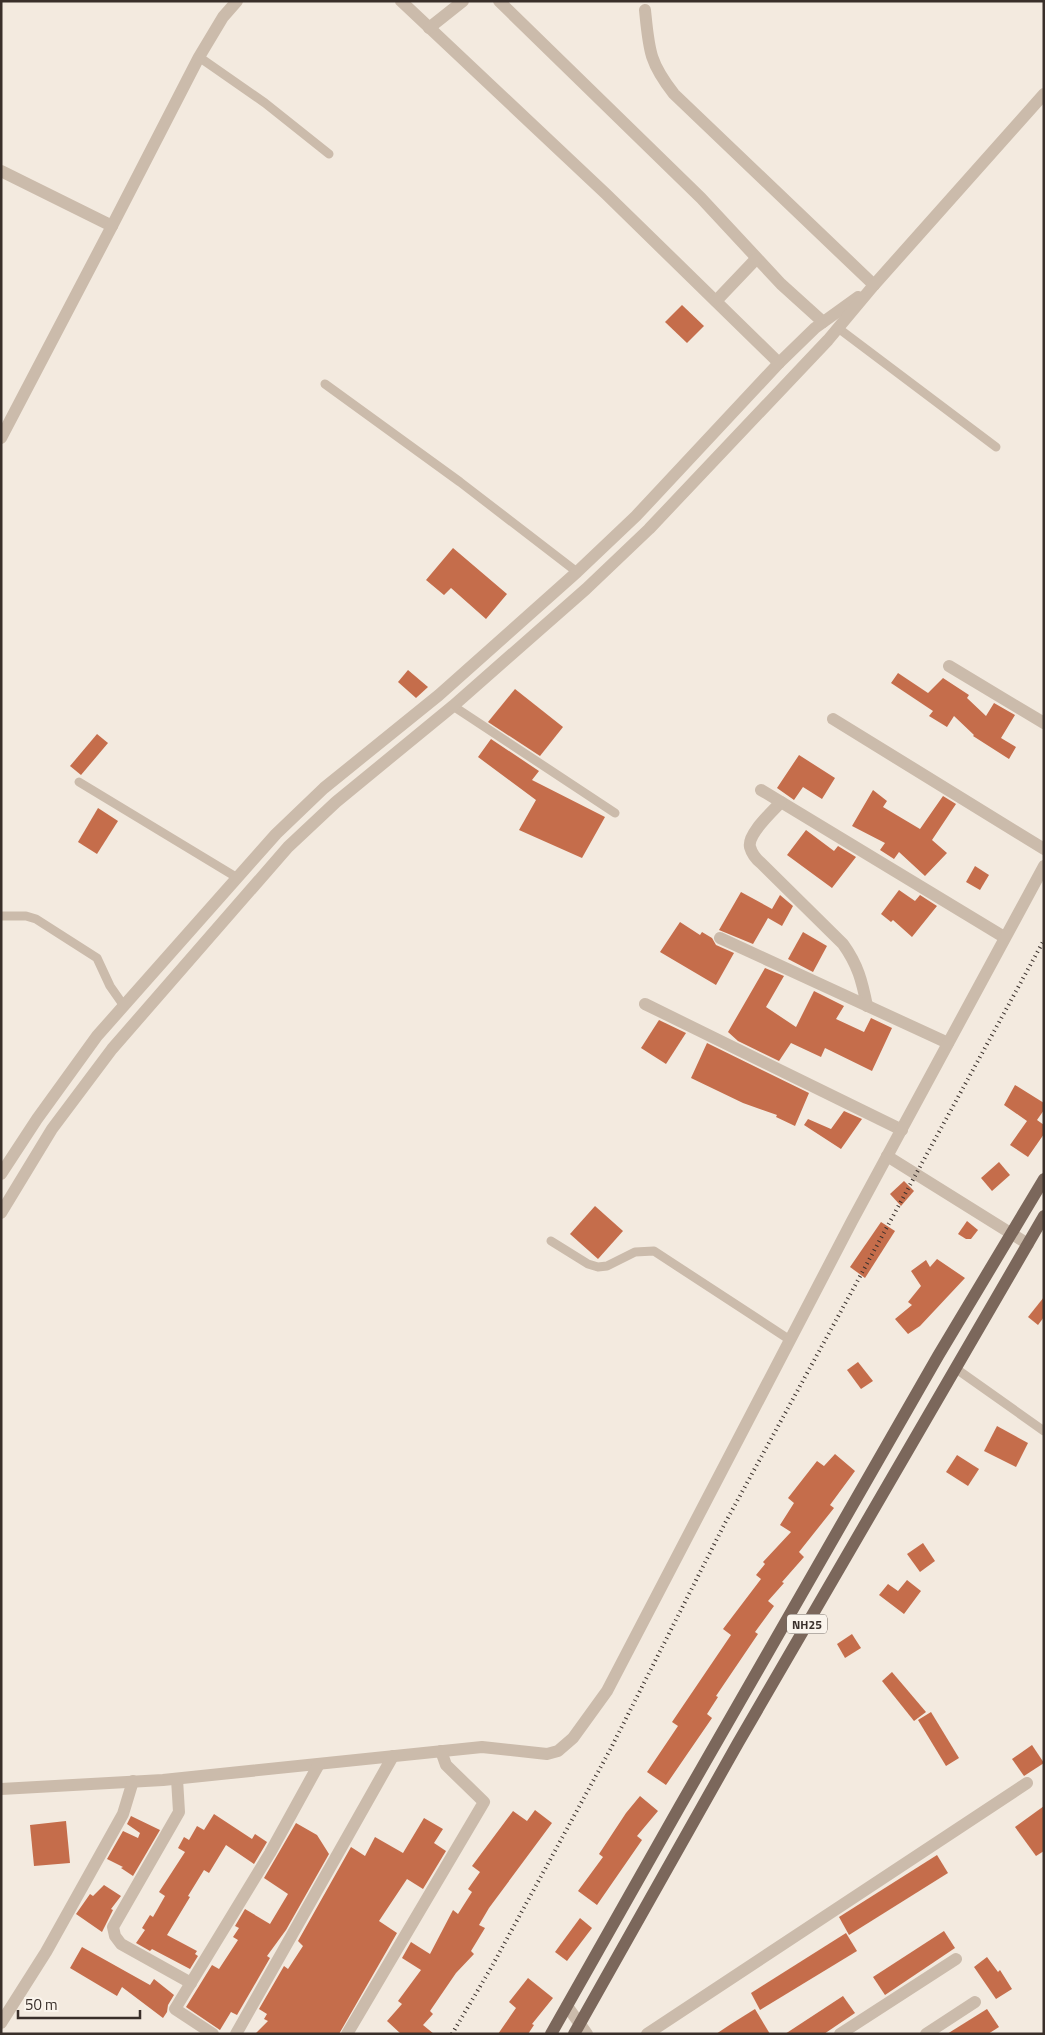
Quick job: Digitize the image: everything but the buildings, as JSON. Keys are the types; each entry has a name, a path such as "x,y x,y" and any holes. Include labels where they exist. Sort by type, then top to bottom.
{"main road":[{"name":"NH25","path":"551,2034 928,1373 1044,1179"},
{"name":"NH25","path":"577,2028 743,1734 1044,1216"}],"street":[{"path":"1,438 199,57 223,17 236,1"},
{"path":"402,1 606,194 779,363"},
{"path":"429,28 463,1"},
{"path":"498,1 701,198 756,259 823,322"},
{"path":"645,10 649,49 658,74 674,94 874,285"},
{"path":"1,1213 52,1129 112,1049 288,847 336,802 453,706 586,589 650,529 838,328 1044,94"},
{"path":"1,171 112,226"},
{"path":"716,301 756,259"},
{"path":"1,1174 37,1118 97,1036 276,834 324,788 439,695 577,572 636,516 779,363 823,322 874,285"},
{"path":"949,666 1044,723"},
{"path":"833,719 1044,849"},
{"path":"761,790 1004,937"},
{"path":"781,802 754,833 749,841 750,848 761,864 843,944 853,957 859,971 867,1006"},
{"path":"1,1789 177,1779 482,1747 547,1754 558,1751 574,1738 607,1691 887,1156 1044,866"},
{"path":"720,938 948,1044"},
{"path":"645,1004 902,1130"},
{"path":"887,1156 1028,1244"},
{"path":"347,2034 484,1802 446,1765 441,1751"},
{"path":"236,2034 393,1756"},
{"path":"213,2034 175,2009 270,1853 319,1764"},
{"path":"177,1779 179,1812 113,1928 115,1936 121,1944 191,1983"},
{"path":"1,2023 46,1952 123,1814 133,1781"},
{"path":"647,2034 1027,1783"},
{"path":"840,2034 956,1959"},
{"path":"926,2034 975,2002"},
{"path":"566,2006 577,2028 587,2034"}],"lane":[{"path":"199,57 264,103 329,154"},
{"path":"838,328 996,447"},
{"path":"325,384 460,482 577,572"},
{"path":"453,706 615,812"},
{"path":"79,782 236,877"},
{"path":"1,916 26,916 36,919 91,954 100,963 110,986 124,1006"},
{"path":"551,1241 588,1264 598,1267 607,1266 634,1252 654,1251 790,1340"},
{"path":"956,1368 1044,1431"}],"railway":[{"path":"452,2034 491,1968 610,1750 724,1525 1044,940"}]}
